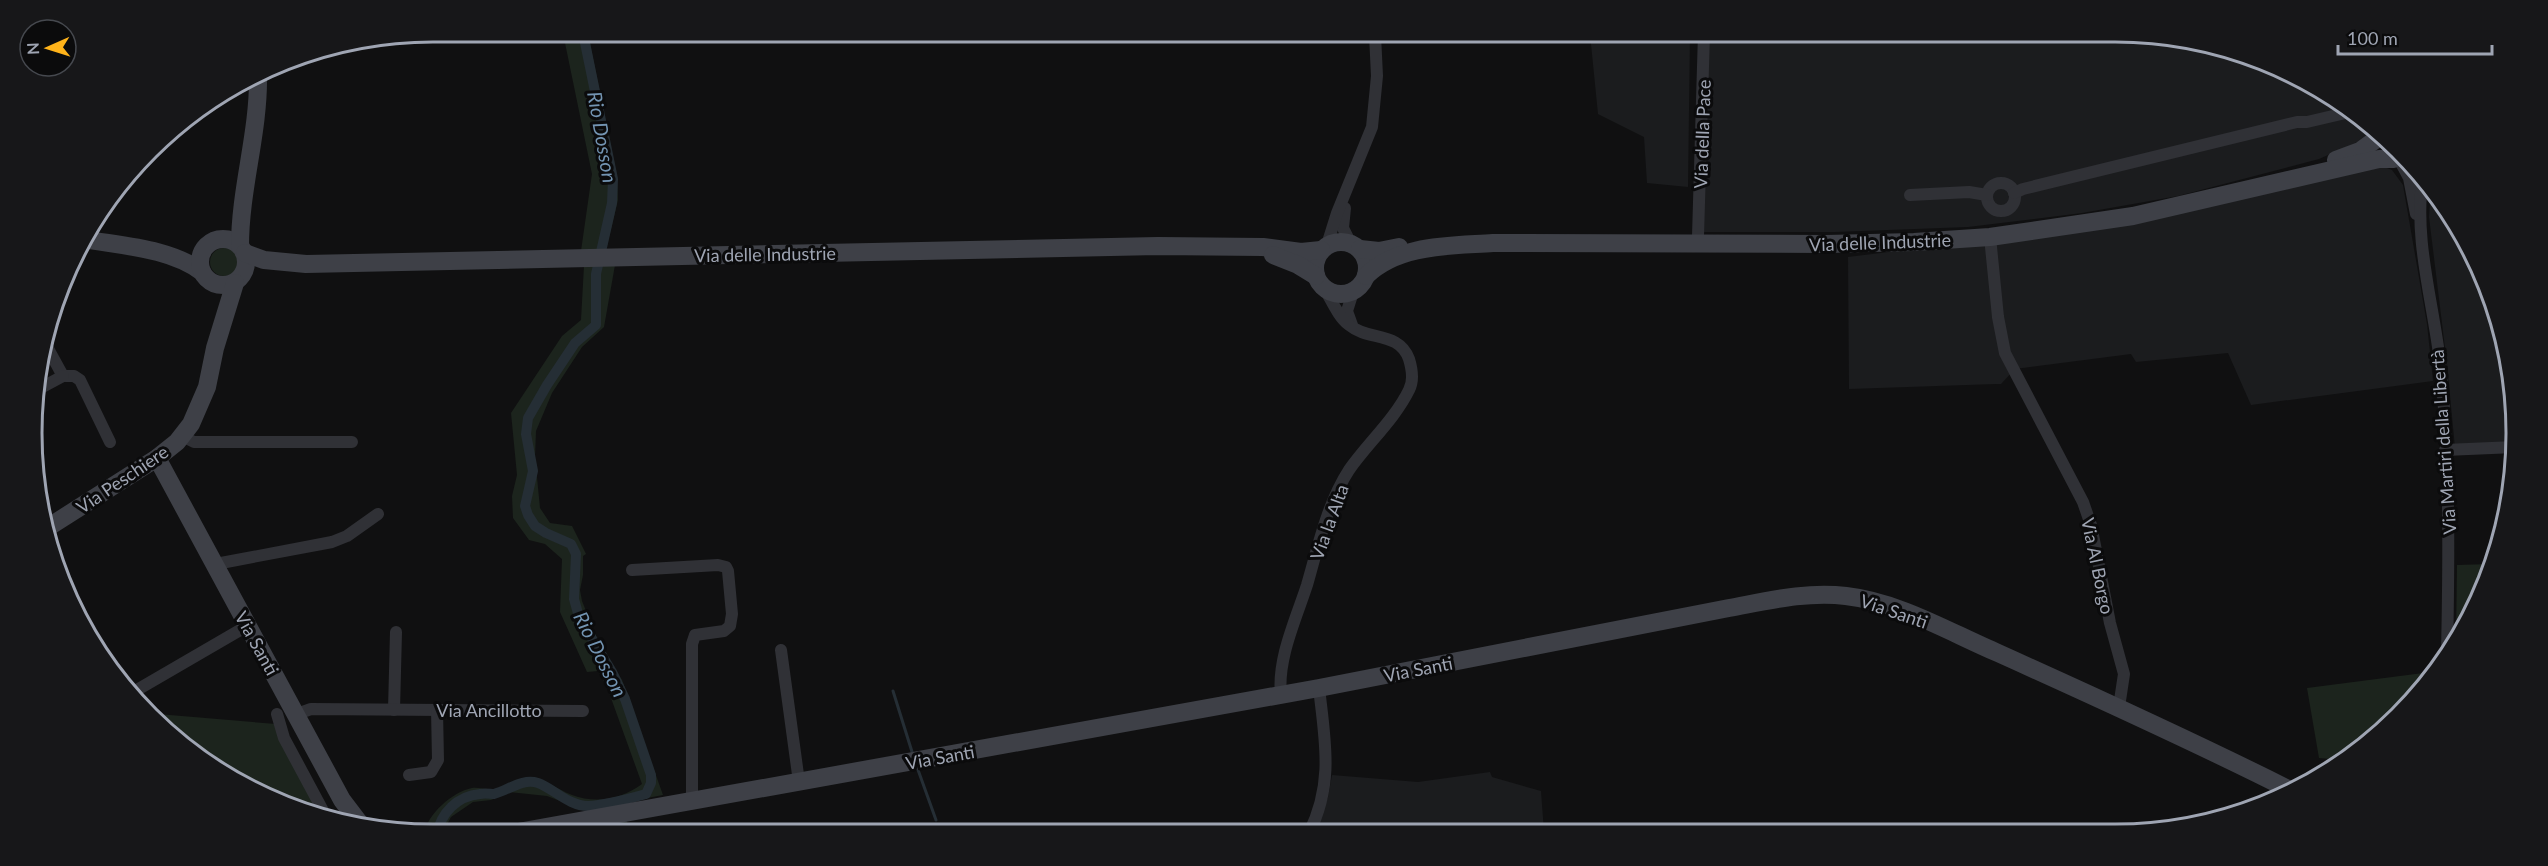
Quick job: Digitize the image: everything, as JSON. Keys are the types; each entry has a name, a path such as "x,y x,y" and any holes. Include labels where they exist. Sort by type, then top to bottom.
{"main road":[{"path":"92,241 149,251 185,261 207,277 227,285 239,278 246,267 242,250 244,195 257,115 258,83"},
{"name":"Via delle Industrie","path":"1355,246 1378,251 1435,239 1474,236 1925,234 2003,227 2112,212 2332,161 2360,151 2375,141"},
{"name":"Via delle Industrie","path":"1366,276 1382,262 1403,254 1456,245 1493,243 1827,244 1990,237 2133,216 2379,159 2395,161"},
{"path":"215,348 218,317 201,257 232,222 244,195"},
{"path":"149,251 189,250 227,240 242,250"},
{"path":"1334,242 1355,246 1367,262 1366,276 1359,288 1353,292 1337,294 1320,282 1316,258 1324,248 1334,242"},
{"name":"Via delle Industrie","path":"242,250 264,260 306,264 1224,246 1301,252 1324,248"},
{"name":"Via delle Industrie","path":"1224,246 1272,255 1298,265 1320,282"},
{"name":"Via delle Industrie","path":"239,278 306,264"},
{"name":"Via Peschiere","path":"53,524 157,458 182,436 202,402 215,348 239,278"},
{"name":"Via Santi","path":"157,458 246,626 297,714 342,800 354,815"},
{"name":"Via Santi","path":"568,824 1319,688 1729,608 1824,594 1866,599 1908,613 2118,707 2282,786"}],"street":[{"path":"1324,248 1367,143 1375,113 1377,76 1375,42"},
{"name":"Via della Pace","path":"1698,236 1704,42"},
{"path":"2014,193 2177,150 2341,114"},
{"path":"1355,172 1343,216 1344,231 1355,246"},
{"name":"Via Martiri della Libertà","path":"2407,173 2421,232 2440,362 2450,537 2447,638"},
{"path":"1997,183 2006,184 2014,193 2012,205 2002,211 1990,206 1987,195 1990,187 1997,183"},
{"path":"1910,195 1969,192 1987,195"},
{"name":"Via Martiri della Libertà","path":"2421,232 2422,192"},
{"name":"Via Al Borgo","path":"1990,237 1998,317 2005,353 2083,502 2091,525 2110,623 2124,676 2118,707"},
{"path":"1320,282 1344,321 1354,329"},
{"path":"1353,292 1347,311 1354,329"},
{"name":"Via la Alta","path":"1281,695 1281,674 1287,647 1330,510 1349,471 1403,401 1411,387 1408,357 1400,346 1387,338 1354,329"},
{"path":"51,354 63,376"},
{"path":"45,385 63,376 74,376 80,380 110,442"},
{"path":"182,436 194,442 352,442"},
{"path":"2445,450 2505,447"},
{"path":"215,567 221,563 266,553 332,542 347,536 378,514"},
{"path":"632,570 718,565 726,567 728,571 732,614 730,626 724,631 695,635 692,644 692,801"},
{"path":"138,689 246,626"},
{"path":"394,710 396,632"},
{"path":"781,650 799,782"},
{"path":"1313,824 1323,799 1326,772 1319,688"},
{"name":"Via Ancillotto","path":"297,714 311,709 583,711"},
{"path":"409,775 431,772 438,760 437,710"},
{"path":"278,714 284,738 321,808"}],"shaded area":[{"path":"565,42 590,42 617,177 618,200 606,250 581,251 592,174"},
{"path":"1591,42 1690,42 1688,187 1647,183 1644,137 1598,114"},
{"path":"1706,42 2115,42 2166,45 2216,55 2288,82 2332,108 2369,136 2319,159 2178,196 2082,213 1968,227 1835,232 1702,232"},
{"path":"2384,167 2392,170 2403,185 2427,324 2433,381 2251,405 2228,353 2136,362 2131,354 2015,369 2001,384 1849,389 1848,257 1986,240"},
{"path":"2430,202 2466,260 2485,307 2493,332 2503,382 2505,448 2455,448 2429,217"},
{"path":"224,248 234,252 238,262 234,272 224,276 214,272 210,262 214,252"},
{"path":"615,265 604,327 582,347 552,393 536,431 535,457 540,508 550,523 572,526 586,554 583,556 580,590 582,601 599,643 622,680 663,795 584,810 547,796 509,792 491,800 473,802 451,817 447,824 427,824 442,805 464,790 500,788 520,779 536,779 572,795 590,799 617,796 642,784 607,687 598,671 587,672 560,612 562,559 545,544 529,540 513,518 512,496 517,475 511,413 562,336 581,320 584,266"},
{"path":"2483,564 2456,624 2457,565"},
{"path":"2423,673 2373,727 2330,759 2319,758 2307,688"},
{"path":"162,714 276,724 328,810 283,794 237,772 195,743"},
{"path":"1490,772 1492,777 1541,791 1543,824 1318,824 1328,797 1332,775 1418,782"},
{"path":"627,821 627,824 610,824"}],"waterway":[{"name":"Rio Dosson","path":"440,824 451,807 464,798 472,795 494,794 526,782 538,783 574,803 588,806 646,794 651,783 651,775 625,699 612,672 579,617 574,599 576,554 571,544 535,526 525,506 533,471 526,434 528,418 575,343 596,325 596,274 612,203 613,179 585,42"},
{"path":"893,691 913,755"},
{"path":"917,767 936,820"}]}
